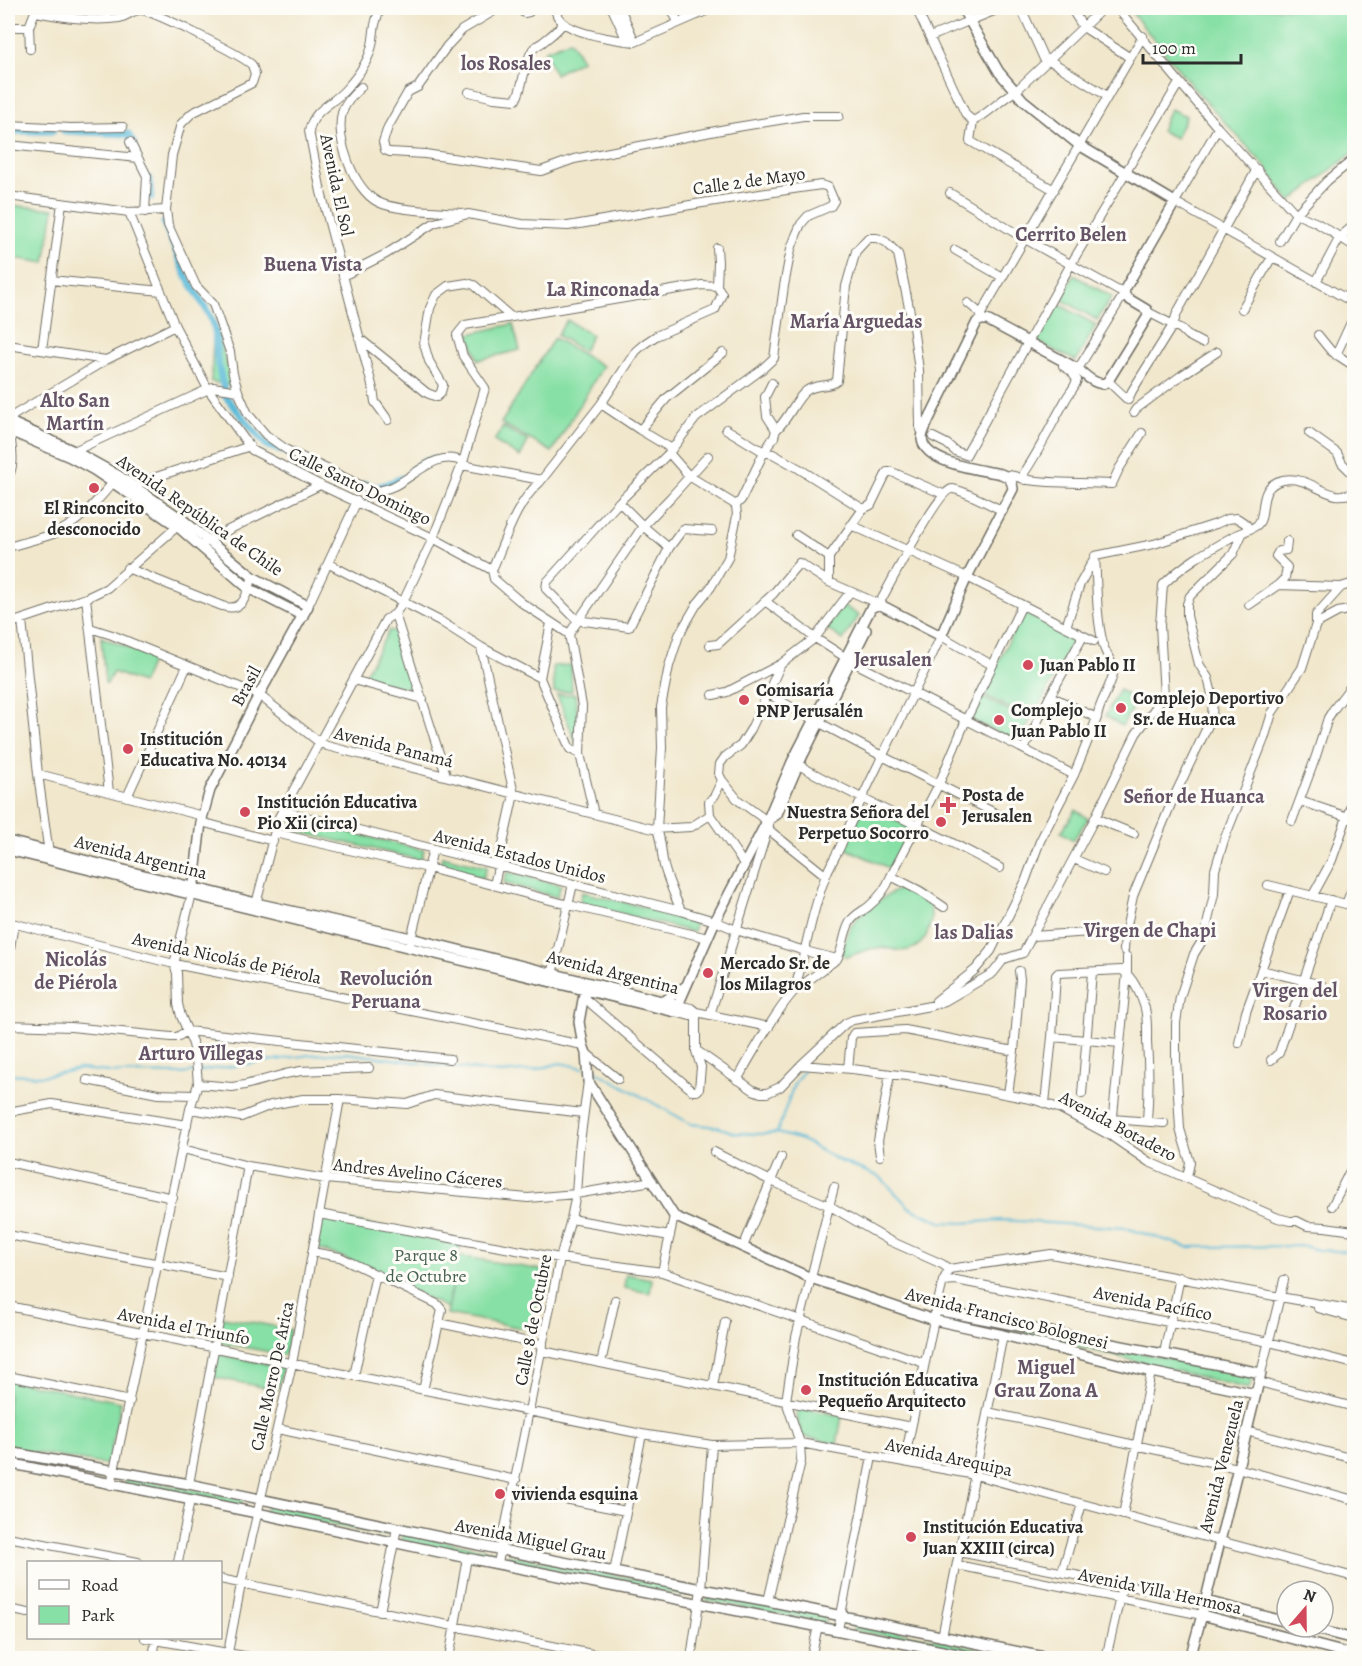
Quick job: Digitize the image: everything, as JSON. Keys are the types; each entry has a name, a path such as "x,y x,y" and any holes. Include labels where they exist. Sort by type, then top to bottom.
{"street":[{"name":"Avenida El Sol","path":"381,8 375,21 371,49 365,63 343,92 319,111 311,122 309,131 321,192 373,396 388,420"},
{"path":"499,8 462,30 447,46 418,87 408,92 388,128 383,142 386,150 541,171 574,159 731,128 803,116 839,116"},
{"path":"519,8 524,12 529,12 532,8"},
{"path":"555,8 563,23 595,36 631,42 713,8"},
{"path":"612,8 631,42"},
{"path":"620,8 631,42"},
{"path":"671,8 678,22"},
{"path":"916,8 966,115 974,121"},
{"path":"962,8 966,22 999,72 1023,100 1079,145 1354,303"},
{"path":"930,37 1001,8"},
{"path":"1021,8 1044,59 1107,96"},
{"path":"1071,8 1083,27 1129,57"},
{"path":"974,121 1007,95 1016,91 1103,8"},
{"path":"1117,8 1143,36 1218,128 1296,214 1354,246"},
{"path":"30,49 29,27 36,10 83,19 120,18 140,9 157,15 249,62 254,70 254,79 248,86 192,113 181,124 172,155 166,210 168,225 183,260 196,286 213,304 230,352 238,392 248,414 266,435 287,450 375,492 394,486 426,465 440,459 460,460 462,464 541,480"},
{"path":"470,92 516,100 531,52 563,23"},
{"path":"8,27 29,27"},
{"path":"1142,433 1112,484 1025,480 1009,475 1007,477 942,460 930,452 922,439 923,432 977,322 1143,36"},
{"path":"933,437 955,451 966,454 1071,264 1179,83"},
{"path":"361,87 350,98 340,120 341,137 352,173 364,192 379,203 393,207 468,214"},
{"path":"974,121 970,141 1054,189"},
{"path":"8,125 71,128 123,127"},
{"path":"1078,369 1124,294 1218,128"},
{"path":"130,142 147,177 145,212"},
{"path":"8,145 138,158"},
{"path":"1280,241 1296,214 1312,196 1351,161 1354,172"},
{"path":"1108,381 1128,400 1173,325 1177,313 1257,169"},
{"name":"Calle 2 de Mayo","path":"343,276 386,254 434,223 468,214 522,224 568,226 793,189 821,185 828,187 834,201 831,206 808,216 801,224 791,249 774,358 696,418 670,451 619,502 547,582 546,589 577,621"},
{"path":"950,193 1025,239 1124,294 1202,344"},
{"path":"8,196 129,212 166,210"},
{"path":"42,350 62,203"},
{"name":"Calle Santo Domingo","path":"129,212 175,326 208,389 252,450 433,538 492,570 494,579 522,603 569,634"},
{"path":"1316,282 1340,237 1354,225"},
{"path":"736,505 741,500 776,430 783,425 804,392 819,385 833,385 837,381 846,286 856,251 868,238 886,242 898,254 913,327 919,370 921,430 923,432"},
{"path":"492,570 515,517 532,489 601,405 628,361 644,344 666,331 715,310 722,294 717,286 717,248"},
{"path":"955,250 1002,278"},
{"path":"1242,309 1272,257"},
{"path":"51,280 161,291"},
{"path":"358,337 427,393 437,397 443,384 429,361 424,344 430,308 436,295 448,286 467,283 474,285 511,316"},
{"path":"255,906 283,811 386,619 395,614 403,602 433,538 462,464 485,388 463,356 457,335 465,325 511,316 702,285 717,286"},
{"path":"968,303 981,317 1078,369 1098,384 1108,381 1149,312"},
{"path":"1336,355 1354,316"},
{"path":"8,477 13,459 9,426 14,415 106,360 175,326"},
{"path":"1318,335 1331,351 1354,366"},
{"path":"8,345 106,360"},
{"path":"1134,412 1182,375 1217,352"},
{"path":"640,430 667,398 723,353"},
{"path":"1025,480 1024,473 1037,454 1068,394 1076,385 1077,380 1071,370 1063,366 1064,362"},
{"path":"772,383 765,397 766,416 776,430"},
{"path":"72,454 213,387 238,392"},
{"path":"601,405 670,451 690,476 736,505"},
{"name":"Avenida República de Chile","path":"9,426 72,454 116,479 253,577 305,611"},
{"path":"726,429 764,452 773,454 862,509"},
{"path":"1309,433 1337,453 1342,463 1354,475"},
{"path":"133,491 141,482 250,446"},
{"path":"594,814 580,754 582,706 569,634 643,526 708,456"},
{"path":"829,582 829,558 862,509 870,505 887,472 898,474 943,494"},
{"path":"737,1080 795,988 825,875 839,849 860,799 915,693 967,577 1003,511 1013,489 1012,482 1007,477"},
{"path":"8,547 54,533 70,525 86,512 116,479"},
{"path":"696,1050 753,1090 767,1093 780,1087 846,1023 945,1001 993,973 1004,958 1023,953 1074,859 1136,734 1164,696 1160,625 1163,585 1175,572 1259,522 1265,496 1274,483 1286,479 1308,483 1338,496 1353,494"},
{"path":"205,543 320,484"},
{"path":"676,1009 715,921 744,864 777,814 795,763 848,659 871,608 879,604 943,494 953,489 1003,511"},
{"name":"Brasil","path":"193,890 202,819 210,790 329,564 357,501"},
{"path":"619,502 669,548"},
{"path":"681,911 665,870 661,851 662,842 657,829 662,707 669,666 679,635 728,558 737,516 736,505"},
{"path":"1095,555 1154,544 1227,519 1237,518 1246,528"},
{"path":"8,624 86,598 106,588 180,523"},
{"path":"851,525 967,577 1094,641"},
{"path":"1111,1136 1127,973 1125,935 1133,896 1173,799 1212,717 1214,698 1194,646 1187,616 1187,604 1190,596 1233,554 1246,528"},
{"path":"577,621 629,627 669,548 683,530 712,531"},
{"path":"796,535 829,558"},
{"path":"1249,605 1285,578 1287,567 1276,556 1279,551 1286,550 1287,541"},
{"name":"Avenida República de Chile","path":"205,543 248,588 305,611"},
{"path":"1066,627 1080,584 1095,555"},
{"path":"930,1006 975,969 991,951 1025,882 1040,841 1074,775 1113,675 1114,666 1103,646 1095,555"},
{"path":"710,645 718,644 773,594 799,563 829,582 879,604 992,665"},
{"path":"329,564 440,621 481,647 540,678"},
{"path":"128,568 233,609 241,604 253,577"},
{"path":"1278,585 1341,587 1354,584"},
{"path":"1187,1178 1190,1162 1180,1129 1176,1060 1176,1023 1180,997 1194,954 1204,938 1214,894 1215,870 1226,835 1272,713 1302,669 1316,624 1316,615 1341,587"},
{"path":"713,695 727,692 781,664 815,638 850,592"},
{"path":"86,598 109,792"},
{"path":"765,601 848,659 1074,775"},
{"path":"795,988 837,959 853,917 879,897 886,888 939,784 966,720 1022,605"},
{"path":"1316,624 1338,612 1354,609"},
{"path":"395,614 446,775"},
{"path":"22,620 38,774 50,856"},
{"path":"551,623 540,678 570,750 580,754"},
{"name":"Avenida Panamá","path":"90,628 259,695 327,746 657,829 691,827 710,815"},
{"path":"1024,749 1081,640 1081,635"},
{"path":"481,647 514,794 494,885"},
{"path":"781,664 746,737 741,745 725,757 720,764 719,774 738,800 825,875"},
{"path":"127,797 187,666"},
{"path":"353,680 423,699"},
{"path":"1292,821 1328,718 1354,682"},
{"path":"767,693 882,756 1001,816"},
{"path":"1050,696 1097,718"},
{"path":"795,763 860,799 1000,868"},
{"name":"Avenida Estados Unidos","path":"38,774 274,837 428,868 708,938"},
{"path":"722,780 710,802 710,815 744,864"},
{"path":"1313,895 1351,818 1354,798"},
{"path":"1300,801 1351,818"},
{"name":"Avenida Estados Unidos","path":"283,811 681,911 736,930 837,959"},
{"path":"1095,818 1134,834"},
{"path":"710,1014 768,826"},
{"name":"Avenida Argentina","path":"8,841 25,850"},
{"path":"410,943 434,849"},
{"name":"Avenida Argentina","path":"8,850 25,850 193,890 552,979 585,990 676,1009 691,1008 696,1012 769,1027"},
{"path":"1074,859 1104,872"},
{"path":"891,876 944,907"},
{"path":"552,979 573,884"},
{"path":"1268,885 1350,905 1354,884"},
{"path":"111,1485 190,1109 198,1082 193,1044 178,1004 177,973 174,964 193,890"},
{"path":"1239,1043 1246,1012 1290,890"},
{"path":"666,909 675,894"},
{"path":"1271,1060 1279,1053 1331,900"},
{"path":"8,960 11,923"},
{"name":"Avenida Nicolás de Piérola","path":"11,923 174,964 585,1053"},
{"path":"1033,936 1091,932"},
{"path":"1045,1104 1056,975 1058,973 1122,970 1127,973 1144,1003 1146,1014 1149,1079 1147,1121"},
{"path":"1262,970 1323,986"},
{"path":"1008,1094 1014,1051 1019,971"},
{"path":"1082,1094 1092,972"},
{"path":"662,1006 686,986"},
{"path":"585,990 579,1022 588,1080 674,1216 662,1272"},
{"path":"585,990 693,1091 699,1089 701,1067 696,1050 696,1012"},
{"path":"8,1025 71,1027 171,1037 177,1037 187,1031 450,1059"},
{"path":"848,1069 851,1038 854,1033 905,1030 1014,1051"},
{"path":"1052,1037 1120,1043"},
{"path":"585,1053 618,1078"},
{"name":"Avenida Botadero","path":"802,1065 922,1078 1008,1094 1045,1104 1061,1109 1111,1136 1149,1162 1278,1218 1297,1221 1307,1226 1354,1232"},
{"path":"198,1082 238,1086 301,1071 369,1068"},
{"path":"880,1156 878,1141 890,1074"},
{"path":"87,1080 158,1094 194,1095"},
{"name":"Calle 8 de Octubre","path":"498,1563 560,1258 576,1194 588,1080"},
{"path":"190,1109 241,1117 271,1105 303,1099 407,1104 434,1095 583,1113"},
{"name":"Calle Morro De Arica","path":"227,1656 241,1584 292,1364 339,1099"},
{"path":"8,1112 52,1104 187,1125"},
{"path":"1112,1119 1164,1123"},
{"name":"Andres Avelino Cáceres","path":"183,1149 248,1166 326,1179 528,1198 576,1194 651,1181"},
{"path":"714,1152 771,1181 830,1206 888,1240 949,1269 1051,1254 1354,1310"},
{"path":"743,1247 781,1157"},
{"path":"8,1162 173,1198"},
{"path":"1332,1206 1354,1163"},
{"path":"189,1484 248,1166"},
{"path":"768,1601 801,1461 800,1443 786,1401 796,1337 834,1187"},
{"path":"319,1214 560,1258 662,1272 924,1363"},
{"name":"Avenida Francisco Bolognesi","path":"674,1216 811,1278 934,1320 1151,1372 1256,1394"},
{"path":"571,1219 670,1236"},
{"path":"8,1235 228,1277"},
{"path":"312,1252 340,1257 437,1304 442,1310 423,1390"},
{"path":"904,1462 936,1310 943,1281 949,1269"},
{"path":"354,1376 376,1274"},
{"path":"1164,1353 1180,1277"},
{"name":"Avenida Pacífico","path":"943,1281 956,1280 1170,1322 1269,1342 1354,1364"},
{"name":"Avenida Venezuela","path":"1190,1659 1246,1431 1283,1298 1284,1280"},
{"path":"1283,1298 1354,1318"},
{"path":"601,1363 615,1300"},
{"name":"Avenida el Triunfo","path":"8,1306 530,1411"},
{"name":"Avenida Francisco Bolognesi","path":"936,1310 1164,1353 1260,1377"},
{"path":"713,1386 725,1322"},
{"path":"439,1323 601,1363 911,1427"},
{"path":"942,1637 1003,1335"},
{"path":"1123,1515 1151,1372"},
{"path":"8,1376 130,1401"},
{"path":"1260,1377 1354,1407"},
{"name":"Avenida Arequipa","path":"530,1411 642,1434 712,1445 800,1443 975,1475 1354,1576"},
{"path":"988,1412 1237,1468 1354,1500"},
{"path":"278,1429 516,1480"},
{"path":"1246,1431 1354,1459"},
{"path":"614,1572 642,1434"},
{"path":"691,1659 701,1589 712,1445"},
{"name":"Avenida Miguel Grau","path":"8,1452 189,1484 502,1550 768,1601 1048,1659"},
{"path":"838,1630 872,1457"},
{"path":"8,1481 9,1464"},
{"name":"Avenida Miguel Grau","path":"9,1464 978,1659"},
{"path":"514,1489 626,1511"},
{"path":"178,1561 190,1500"},
{"path":"1062,1572 1082,1504"},
{"path":"380,1612 397,1528"},
{"path":"8,1537 128,1561"},
{"name":"Avenida Villa Hermosa","path":"959,1552 1206,1601 1275,1619"},
{"path":"449,1659 467,1558"},
{"name":"Avenida Villa Hermosa","path":"957,1565 1202,1615 1354,1655"},
{"path":"222,1579 612,1659"},
{"path":"1106,1659 1123,1584"},
{"path":"8,1609 27,1613"},
{"path":"811,1659 818,1626"},
{"path":"1335,1634 1354,1639"},
{"path":"153,1659 156,1639 227,1656 255,1659"}],"green space":[{"path":"1128,8 1354,8 1354,152 1290,202 1266,167 1197,92"},
{"path":"570,40 582,60 555,74 544,51"},
{"path":"1170,109 1186,116 1176,138 1161,131"},
{"path":"8,205 54,209 45,263 8,257"},
{"path":"1074,275 1112,297 1097,320 1061,299"},
{"path":"1057,303 1096,325 1076,361 1036,341"},
{"path":"214,318 233,386 211,382"},
{"path":"567,320 592,335 583,351 557,335"},
{"path":"513,324 520,350 478,360 469,334"},
{"path":"554,338 603,366 552,452 501,423"},
{"path":"503,427 528,441 520,457 494,441"},
{"path":"843,605 859,616 843,640 826,628"},
{"name":"Juan Pablo II","path":"1023,613 1074,637 1032,720 982,694"},
{"path":"389,630 397,632 414,690 363,678"},
{"path":"101,637 153,657 142,683 113,672 107,684 105,683"},
{"path":"571,665 572,691 554,692 553,666"},
{"name":"Complejo Deportivo Sr. de Huanca","path":"1119,690 1137,700 1122,726 1105,716"},
{"path":"575,694 580,743 576,743 557,695"},
{"name":"Complejo Juan Pablo II","path":"980,696 1030,721 1019,743 969,719"},
{"path":"864,804 907,826 910,830 889,868 845,848"},
{"path":"1076,810 1088,819 1073,840 1061,832"},
{"path":"294,819 424,850 421,860 291,830"},
{"path":"442,856 487,867 483,878 440,868"},
{"path":"507,872 561,885 557,897 504,883"},
{"path":"902,888 923,897 930,909 930,923 922,942 907,950 877,948 846,957 842,952 853,923 873,905"},
{"path":"582,892 696,920 693,932 580,903"},
{"name":"Parque 8 de Octubre","path":"323,1216 461,1242 458,1256 542,1270 532,1330 447,1314 454,1280 447,1308 342,1257 315,1248"},
{"path":"626,1274 652,1279 650,1293 624,1288"},
{"path":"945,1314 1253,1375 1249,1389"},
{"path":"223,1317 290,1329 285,1355 218,1342"},
{"path":"217,1354 283,1367 277,1390 213,1377"},
{"path":"8,1380 121,1402 108,1465 8,1448"},
{"path":"798,1407 842,1416 837,1444 801,1436 797,1416"},
{"path":"126,1477 243,1499 242,1506 124,1484"},
{"path":"267,1503 388,1529 386,1536 266,1512"},
{"path":"403,1533 494,1551 493,1558 401,1540"},
{"path":"508,1554 685,1589 684,1596 507,1561"},
{"path":"708,1593 826,1615 825,1623 707,1601"},
{"path":"854,1623 1023,1658 993,1658 853,1630"}],"waterway":[{"path":"8,131 53,131"},
{"path":"64,131 128,134 134,144"},
{"path":"149,179 151,197"},
{"path":"164,223 186,275 209,314 215,330 217,358 225,396 267,446 284,451"},
{"path":"411,471 433,459"},
{"path":"365,484 378,487 403,478"},
{"path":"8,1074 43,1076 80,1069 120,1073 181,1074 309,1055 346,1053 500,1073 535,1070 560,1063 584,1068"},
{"path":"590,1070 596,1071 691,1124 718,1127 735,1133 777,1133 802,1140 840,1161 880,1177 910,1208 941,1222 1002,1220 1126,1228 1188,1247 1304,1246 1318,1250 1354,1252"},
{"path":"777,1133 794,1084 804,1070"}],"place":[{"name":"El Rinconcito desconocido","path":"94,488"},
{"name":"Juan Pablo II","path":"1028,665"},
{"name":"Comisaría PNP Jerusalén","path":"744,700"},
{"name":"Complejo Deportivo Sr. de Huanca","path":"1121,708"},
{"name":"Complejo Juan Pablo II","path":"999,720"},
{"name":"Institución Educativa No. 40134","path":"128,749"},
{"name":"Posta de Jerusalen","path":"948,805"},
{"name":"Institución Educativa Pio Xii (circa)","path":"245,812"},
{"name":"Nuestra Señora del Perpetuo Socorro","path":"941,822"},
{"name":"Mercado Sr. de los Milagros","path":"708,973"},
{"name":"Institución Educativa Pequeño Arquitecto","path":"806,1390"},
{"name":"vivienda esquina","path":"500,1494"},
{"name":"Institución Educativa Juan XXIII (circa)","path":"911,1537"}],"district":[{"name":"los Rosales","path":"506,63"},
{"name":"Cerrito Belen","path":"1071,234"},
{"name":"Buena Vista","path":"313,264"},
{"name":"La Rinconada","path":"603,289"},
{"name":"María Arguedas","path":"856,321"},
{"name":"Alto San Martín","path":"75,412"},
{"name":"Jerusalen","path":"893,659"},
{"name":"Señor de Huanca","path":"1194,796"},
{"name":"Virgen de Chapi","path":"1150,930"},
{"name":"las Dalias","path":"974,932"},
{"name":"Nicolás de Piérola","path":"76,970"},
{"name":"Revolución Peruana","path":"386,990"},
{"name":"Virgen del Rosario","path":"1295,1002"},
{"name":"Arturo Villegas","path":"201,1053"},
{"name":"Miguel Grau Zona A","path":"1046,1378"}]}
